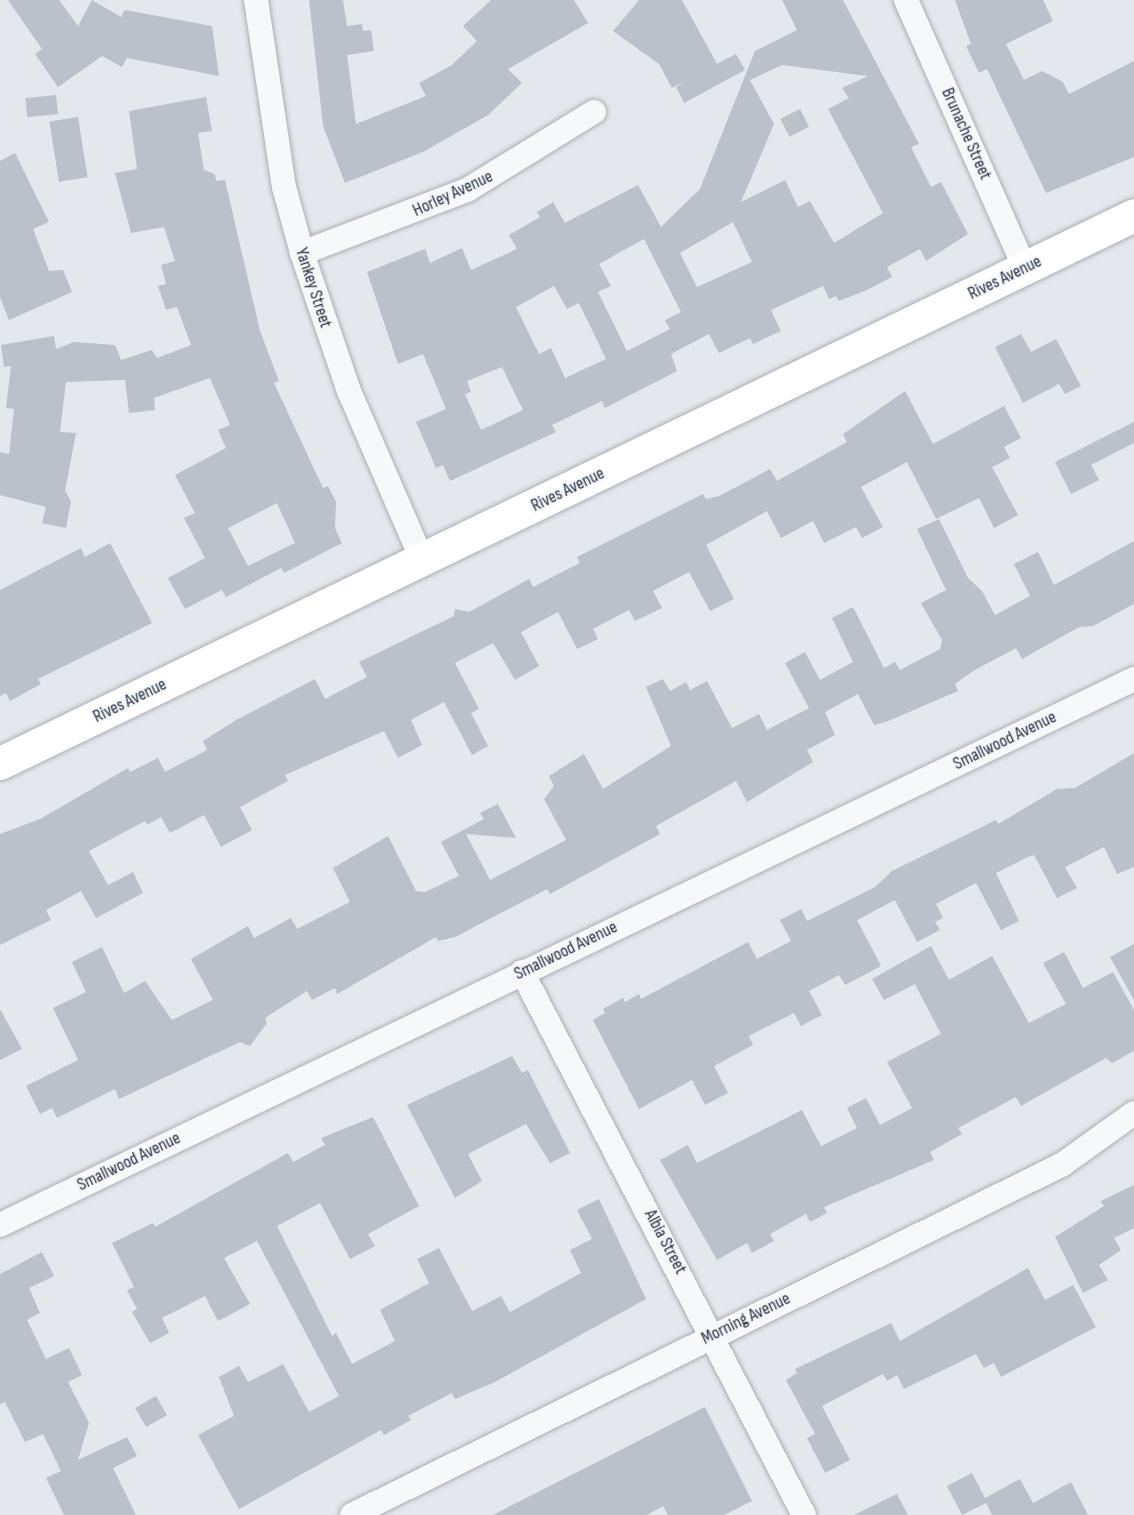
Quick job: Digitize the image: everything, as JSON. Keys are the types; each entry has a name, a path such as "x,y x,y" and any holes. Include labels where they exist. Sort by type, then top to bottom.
{"street":[{"name":"Yankey Street","path":"256,0 284,187 302,253 349,391 422,560"},
{"name":"Brunache Street","path":"906,0 1025,268"},
{"name":"Horley Avenue","path":"302,253 467,190 594,112"},
{"name":"Rives Avenue","path":"0,762 1134,215"},
{"name":"Smallwood Avenue","path":"0,1225 1134,679"},
{"name":"Albia Street","path":"522,972 713,1335 804,1515"},
{"name":"Morning Avenue","path":"352,1515 1063,1164 1134,1113"}],"building":[{"path":"8,0 59,0 78,26 92,0 121,17 125,10 212,26 219,76 127,58 122,67 102,56 58,87 35,54 42,49"},
{"path":"309,0 343,0 347,26 362,24 363,31 371,30 374,51 347,55 356,124 426,96 419,83 452,65 477,41 463,26 491,0 574,0 588,23 508,69 522,83 488,115 423,152 345,183 323,126"},
{"path":"639,0 682,0 717,64 736,54 745,70 684,103 676,87 684,81 672,88 659,64 613,31"},
{"path":"782,0 843,0 919,144 911,147 931,187 941,182 968,234 926,261 920,249 887,267 892,277 839,301 836,296 829,299 823,286 771,310 781,331 753,344 750,338 719,353 709,334 671,354 677,371 605,408 602,401 552,425 556,432 450,481 443,465 436,468 416,422 446,409 423,354 398,364 367,272 425,249 430,263 462,248 471,270 517,249 509,235 540,217 537,212 553,202 565,223 638,185 661,227 700,189 755,51 797,30","holes":["782,65 868,76 842,88 849,98 828,109 883,213 834,243 810,201 798,207 785,180 741,202 774,124 750,80","733,222 752,262 697,287 680,253","644,239 681,312 665,320 670,329 627,351 598,292 611,286 599,264","554,286 567,309 579,303 606,359 565,378 551,348 539,354 516,307","502,367 523,410 481,430 465,394 471,392 467,381"]},
{"path":"955,0 1043,0 1053,21 1006,44 1024,80 1042,71 1063,82 1069,94 1134,61 1134,157 1046,193 987,69 979,73 966,46 971,44"},
{"path":"56,95 58,114 27,117 25,98"},
{"path":"206,97 212,131 198,133 204,170 215,174 216,181 225,180 260,331 279,381 274,383 323,488 328,486 336,502 335,528 342,543 284,573 281,568 226,597 222,590 185,609 168,578 205,558 184,518 195,513 175,475 226,448 218,430 230,425 210,378 154,398 155,410 129,413 125,380 66,382 60,432 76,433 65,491 71,501 66,528 42,523 46,507 0,495 0,452 9,454 14,409 6,408 11,366 4,367 1,345 54,336 56,349 74,342 115,345 121,360 152,350 157,358 191,345 177,307 166,310 158,286 166,284 161,265 175,261 164,227 131,233 115,173 137,169 129,111","holes":["277,503 295,543 248,566 228,528"]},
{"path":"800,109 809,127 789,137 780,119"},
{"path":"78,117 88,177 59,182 49,122"},
{"path":"15,153 49,222 33,229 49,271 63,270 72,292 9,320 0,297 0,161"},
{"path":"1021,334 1031,352 1056,339 1081,386 1065,394 1059,384 1023,403 995,347"},
{"path":"905,391 933,444 1004,406 1021,438 1004,447 1010,458 992,467 1018,515 994,528 979,498 936,519 907,462 861,487 883,527 862,538 856,527 824,543 813,521 781,538 767,511 706,545 734,599 710,611 689,572 653,591 662,608 635,621 629,610 593,629 598,639 577,649 558,612 521,632 539,666 515,680 493,643 455,663 479,709 471,713 488,746 472,755 444,702 411,720 422,745 398,758 384,731 285,775 288,781 240,807 252,830 221,847 204,815 170,833 161,817 147,825 145,821 89,851 108,885 133,872 143,893 96,918 81,891 46,910 51,920 0,945 0,834 40,819 128,768 130,772 158,758 165,772 207,750 203,741 236,720 315,679 325,699 367,677 359,662 454,616 455,609 469,612 529,579 533,587 580,563 577,557 703,494 706,499 719,496 770,469 777,481 847,442 843,434"},
{"path":"1134,422 1134,443 1091,465 1099,480 1071,494 1055,462"},
{"path":"939,519 968,578 982,591 995,615 1030,596 1014,564 1038,552 1054,585 1134,541 1134,604 1093,626 1079,627 1022,659 1016,648 973,671 955,684 958,691 886,722 874,725 858,694 825,712 835,735 807,750 813,762 747,802 736,781 656,826 660,834 550,894 547,889 455,937 438,941 436,937 337,994 335,988 312,1000 307,991 265,1018 267,1023 250,1046 240,1042 119,1099 115,1089 57,1118 52,1108 40,1114 26,1086 78,1060 53,1008 86,992 72,962 102,947 124,993 145,981 172,1020 213,1000 191,959 248,926 254,938 291,918 297,929 350,902 333,868 388,836 416,891 425,892 459,876 441,842 484,819 480,813 498,804 516,838 466,834 490,880 566,840 544,799 554,786 549,776 584,754 603,789 671,746 646,687 663,679 670,691 686,682 690,690 707,681 732,728 759,714 767,730 809,708 785,663 805,652 820,680 853,662 832,618 853,607 884,668 895,662 900,670 940,649 942,640 921,603 946,590 917,529"},
{"path":"110,543 152,623 38,679 41,684 10,701 6,693 0,696 0,590 81,548 85,557"},
{"path":"1134,753 1134,867 1117,874 1104,847 1065,867 1077,888 1057,898 1034,855 1028,857 996,873 1019,921 1001,930 976,883 936,904 943,918 935,922 940,930 917,942 895,900 857,920 881,966 845,985 839,975 809,991 822,1015 801,1026 794,1013 749,1036 753,1045 714,1066 728,1093 705,1105 692,1080 639,1109 593,1020 605,1013 603,1009 623,998 625,1002 639,994 641,999 748,942 757,959 791,941 780,920 801,909 807,921 875,887 892,871 996,820 998,824 1057,789 1075,788"},
{"path":"1134,944 1134,1000 1110,957"},
{"path":"931,946 949,980 992,956 1029,1023 1066,1004 1043,963 1064,952 1083,988 1113,972 1134,1010 1134,1051 1112,1063 1106,1058 1021,1106 1016,1097 958,1128 962,1134 930,1152 934,1160 824,1207 827,1213 810,1222 806,1214 770,1234 774,1241 752,1253 747,1243 717,1260 660,1160 688,1145 697,1163 802,1110 821,1146 857,1128 847,1108 866,1098 880,1125 912,1108 887,1062 941,1034 915,984 884,1000 872,979"},
{"path":"0,1009 22,1049 0,1060"},
{"path":"512,1056 522,1073 528,1070 570,1153 550,1163 526,1124 468,1154 482,1181 455,1198 407,1105"},
{"path":"373,1117 419,1206 368,1234 375,1246 350,1259 320,1203 277,1226 332,1336 336,1333 352,1364 395,1341 380,1310 429,1283 417,1259 439,1248 472,1311 501,1296 510,1312 581,1273 570,1250 592,1239 577,1210 599,1199 646,1299 493,1383 455,1399 452,1393 408,1416 411,1420 384,1435 381,1430 239,1509 198,1435 234,1416 219,1377 239,1366 248,1382 283,1364 309,1412 339,1396 257,1241 224,1258 250,1304 218,1321 205,1296 162,1318 169,1333 150,1343 132,1312 137,1309 127,1290 134,1287 112,1243 153,1223 155,1227 288,1153 293,1162 325,1145 321,1138"},
{"path":"1134,1185 1134,1228 1114,1238 1121,1250 1099,1265 1108,1280 1083,1293 1055,1237 1104,1206 1101,1201"},
{"path":"42,1252 54,1276 29,1288 40,1313 27,1320 46,1359 69,1348 82,1375 68,1382 89,1423 78,1460 127,1437 137,1456 113,1468 136,1515 64,1515 46,1478 61,1471 43,1434 25,1442 5,1402 0,1404 0,1274"},
{"path":"1028,1268 1045,1300 1073,1285 1096,1327 1001,1377 994,1363 984,1368 976,1354 904,1389 897,1375 887,1381 883,1374 822,1406 850,1460 825,1473 807,1438 815,1434 786,1380 797,1373 795,1369 891,1323 900,1341"},
{"path":"156,1396 167,1415 146,1427 135,1408"},
{"path":"705,1407 752,1501 724,1515 668,1515 663,1506 647,1515 493,1515"},
{"path":"972,1473 985,1498 1020,1479 1033,1503 1071,1482 1088,1515 992,1515 986,1503 962,1515 947,1486"},
{"path":"897,1494 908,1515 854,1515"}]}
